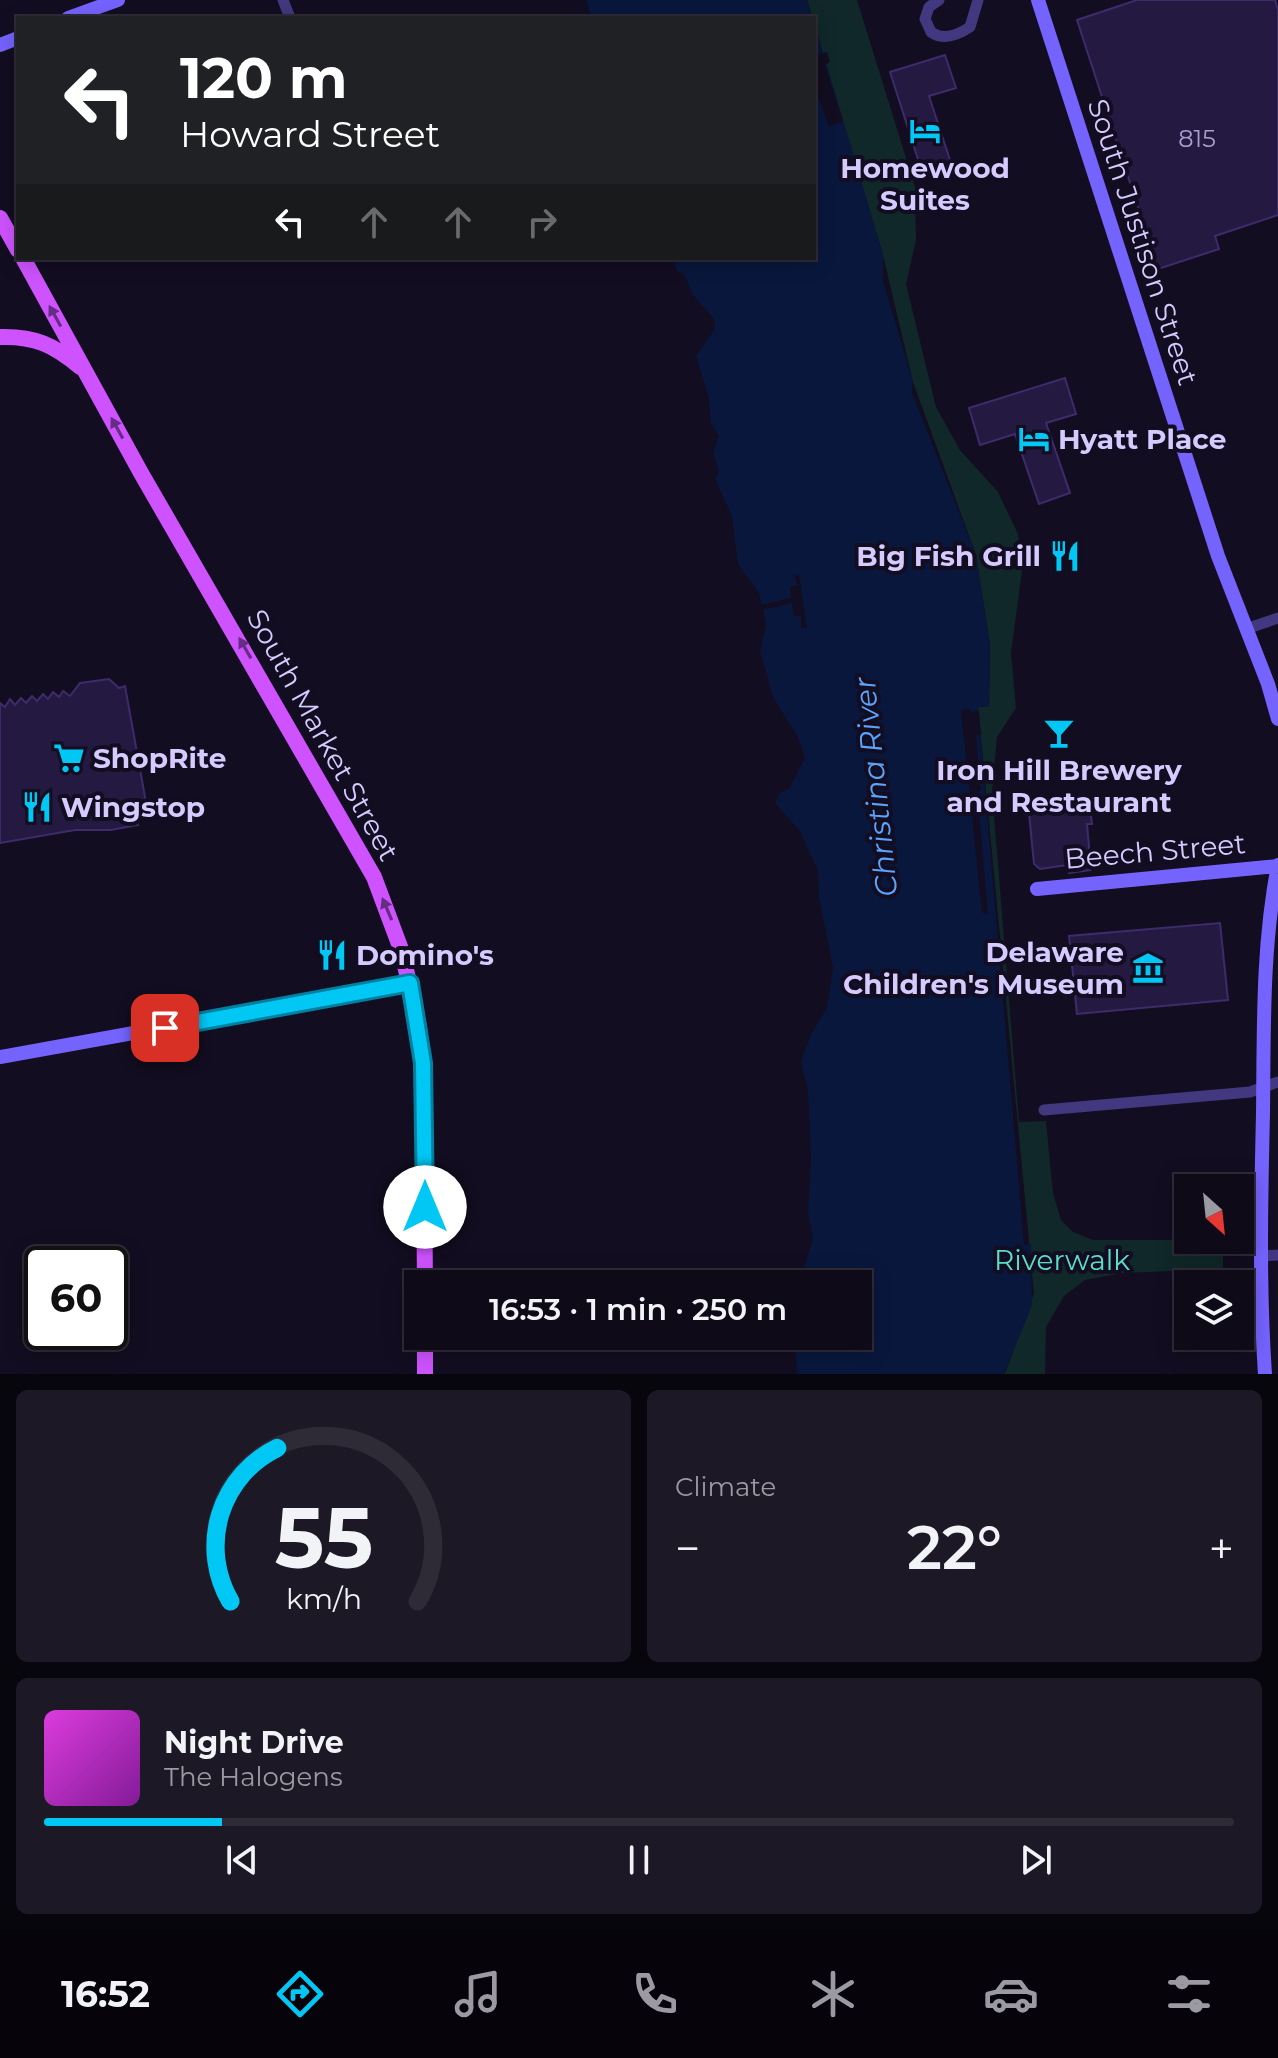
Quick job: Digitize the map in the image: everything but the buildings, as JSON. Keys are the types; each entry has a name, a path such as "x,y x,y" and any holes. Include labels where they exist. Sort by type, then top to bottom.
{"main road":[{"path":"0,218 16,246"},
{"name":"South Market Street","path":"24,260 374,877 396,930 410,983 423,1063 425,1270"},
{"path":"0,337 35,339 53,345 87,373"},
{"path":"425,1350 425,1374"}],"street":[{"path":"74,16 118,0"},
{"path":"939,0 929,7 925,19 931,32 940,37 970,27 978,0"},
{"name":"South Justison Street","path":"1039,4 1218,556 1268,684 1278,719"},
{"path":"1246,629 1278,618"},
{"path":"1265,1374 1261,1256 1266,945 1278,866"},
{"name":"Beech Street","path":"1037,889 1278,866"},
{"path":"0,1057 410,983"},
{"path":"1044,1110 1250,1092 1278,1082"},
{"path":"1261,1256 1278,1255"}],"green space":[{"name":"Riverwalk","path":"807,0 857,0 915,187 916,240 906,284 936,407 960,450 998,492 1018,534 1022,571 1011,653 1016,708 997,737 992,791 1019,1122 1046,1121 1053,1193 1061,1220 1073,1232 1093,1240 1174,1240 1174,1254 1223,1254 1223,1269 1123,1273 1085,1280 1064,1296 1046,1327 1045,1374 1005,1374 1034,1293 978,706 989,706 990,645 976,555 913,382 883,255 816,30 816,16 812,16"}],"water":[{"path":"586,0 807,0 811,16 590,16"},
{"name":"Christina River","path":"816,30 883,255 883,281 913,382 912,393 976,555 990,645 989,707 978,707 1024,1245 1031,1244 1032,1305 1004,1374 797,1374 795,1350 872,1350 872,1270 803,1270 813,1238 808,1213 811,1159 808,1090 801,1062 811,1034 827,1008 833,968 819,898 818,871 800,831 775,803 779,794 789,789 805,758 798,737 773,697 760,651 766,624 759,593 738,564 732,516 715,479 719,472 713,453 719,436 711,423 708,395 696,356 714,330 715,320 693,295 684,274 677,271 674,260 816,260"}],"pier":[{"path":"827,52 830,62 825,65 843,122 829,126 817,94 816,56"},
{"path":"799,575 807,628 801,628 801,616 794,616 792,603 759,611 758,606 791,598 790,587 797,585 794,576"},
{"path":"969,709 970,712 979,711 981,735 976,735 981,790 977,792 988,914 982,913 961,710"}],"place":[{"name":"Homewood Suites","path":"925,131"},
{"name":"Hyatt Place","path":"1034,439"},
{"name":"Big Fish Grill","path":"1065,556"},
{"name":"Iron Hill Brewery and Restaurant","path":"1059,733"},
{"name":"ShopRite","path":"69,758"},
{"name":"Wingstop","path":"37,807"},
{"name":"Domino's","path":"332,955"},
{"name":"Delaware Children's Museum","path":"1148,968"}],"route":[{"path":"165,1028 410,983 423,1063 425,1207"}]}
